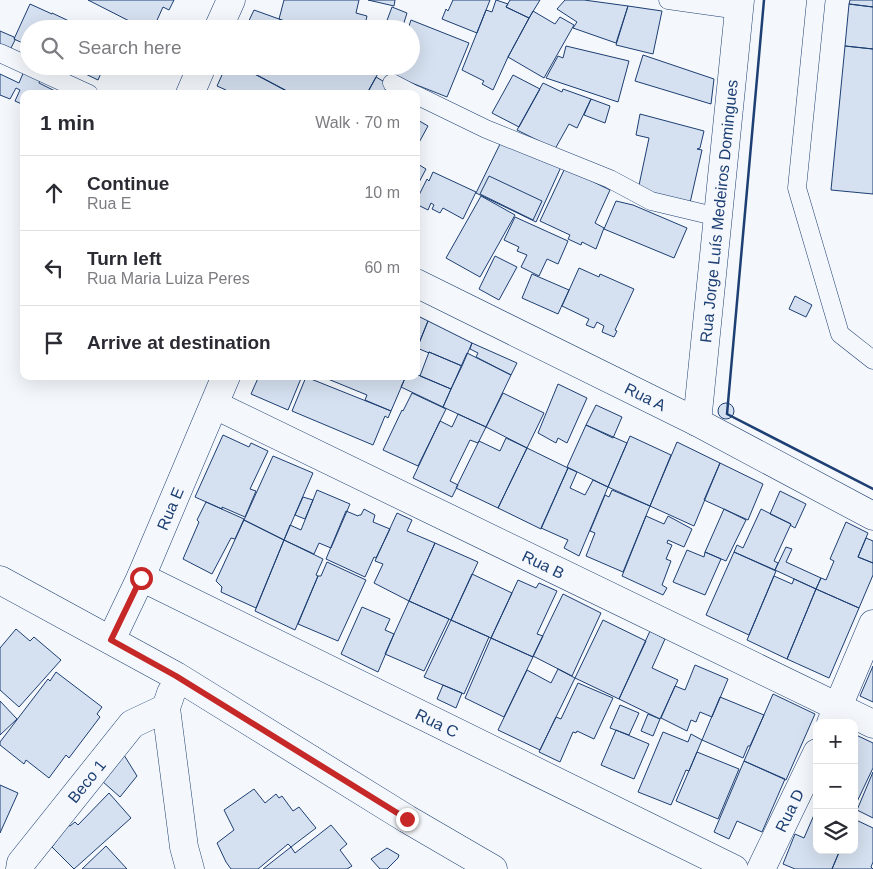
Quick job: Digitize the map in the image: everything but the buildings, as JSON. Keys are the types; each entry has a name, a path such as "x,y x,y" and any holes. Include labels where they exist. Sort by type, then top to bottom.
{"street":[{"path":"222,20 231,0"},
{"name":"Rua Jorge Luís Medeiros Domingues","path":"697,422 739,5"},
{"path":"192,90 198,75"},
{"name":"Rua A","path":"420,285 697,422 873,516"},
{"name":"Rua E","path":"111,640 141,578 224,380"},
{"name":"Rua B","path":"214,405 835,715 873,724"},
{"name":"Rua C","path":"141,578 734,869"},
{"path":"0,580 176,676 407,819 493,869"},
{"path":"835,715 873,624"},
{"path":"176,676 166,708 184,847 190,869"},
{"name":"Beco 1","path":"20,869 21,863 132,724 166,708"},
{"name":"Rua D","path":"761,869 813,761"}],"lane":[{"path":"668,0 739,5"},
{"path":"816,0 797,188 840,334 873,360"},
{"path":"0,53 20,62"},
{"path":"48,75 80,90"},
{"path":"392,83 407,90"},
{"path":"420,96 486,129 610,180 650,201 718,217"}],"wall":[{"path":"764,0 727,414 873,489"}],"route":[{"path":"141,578 111,640 176,676 407,819"}]}
